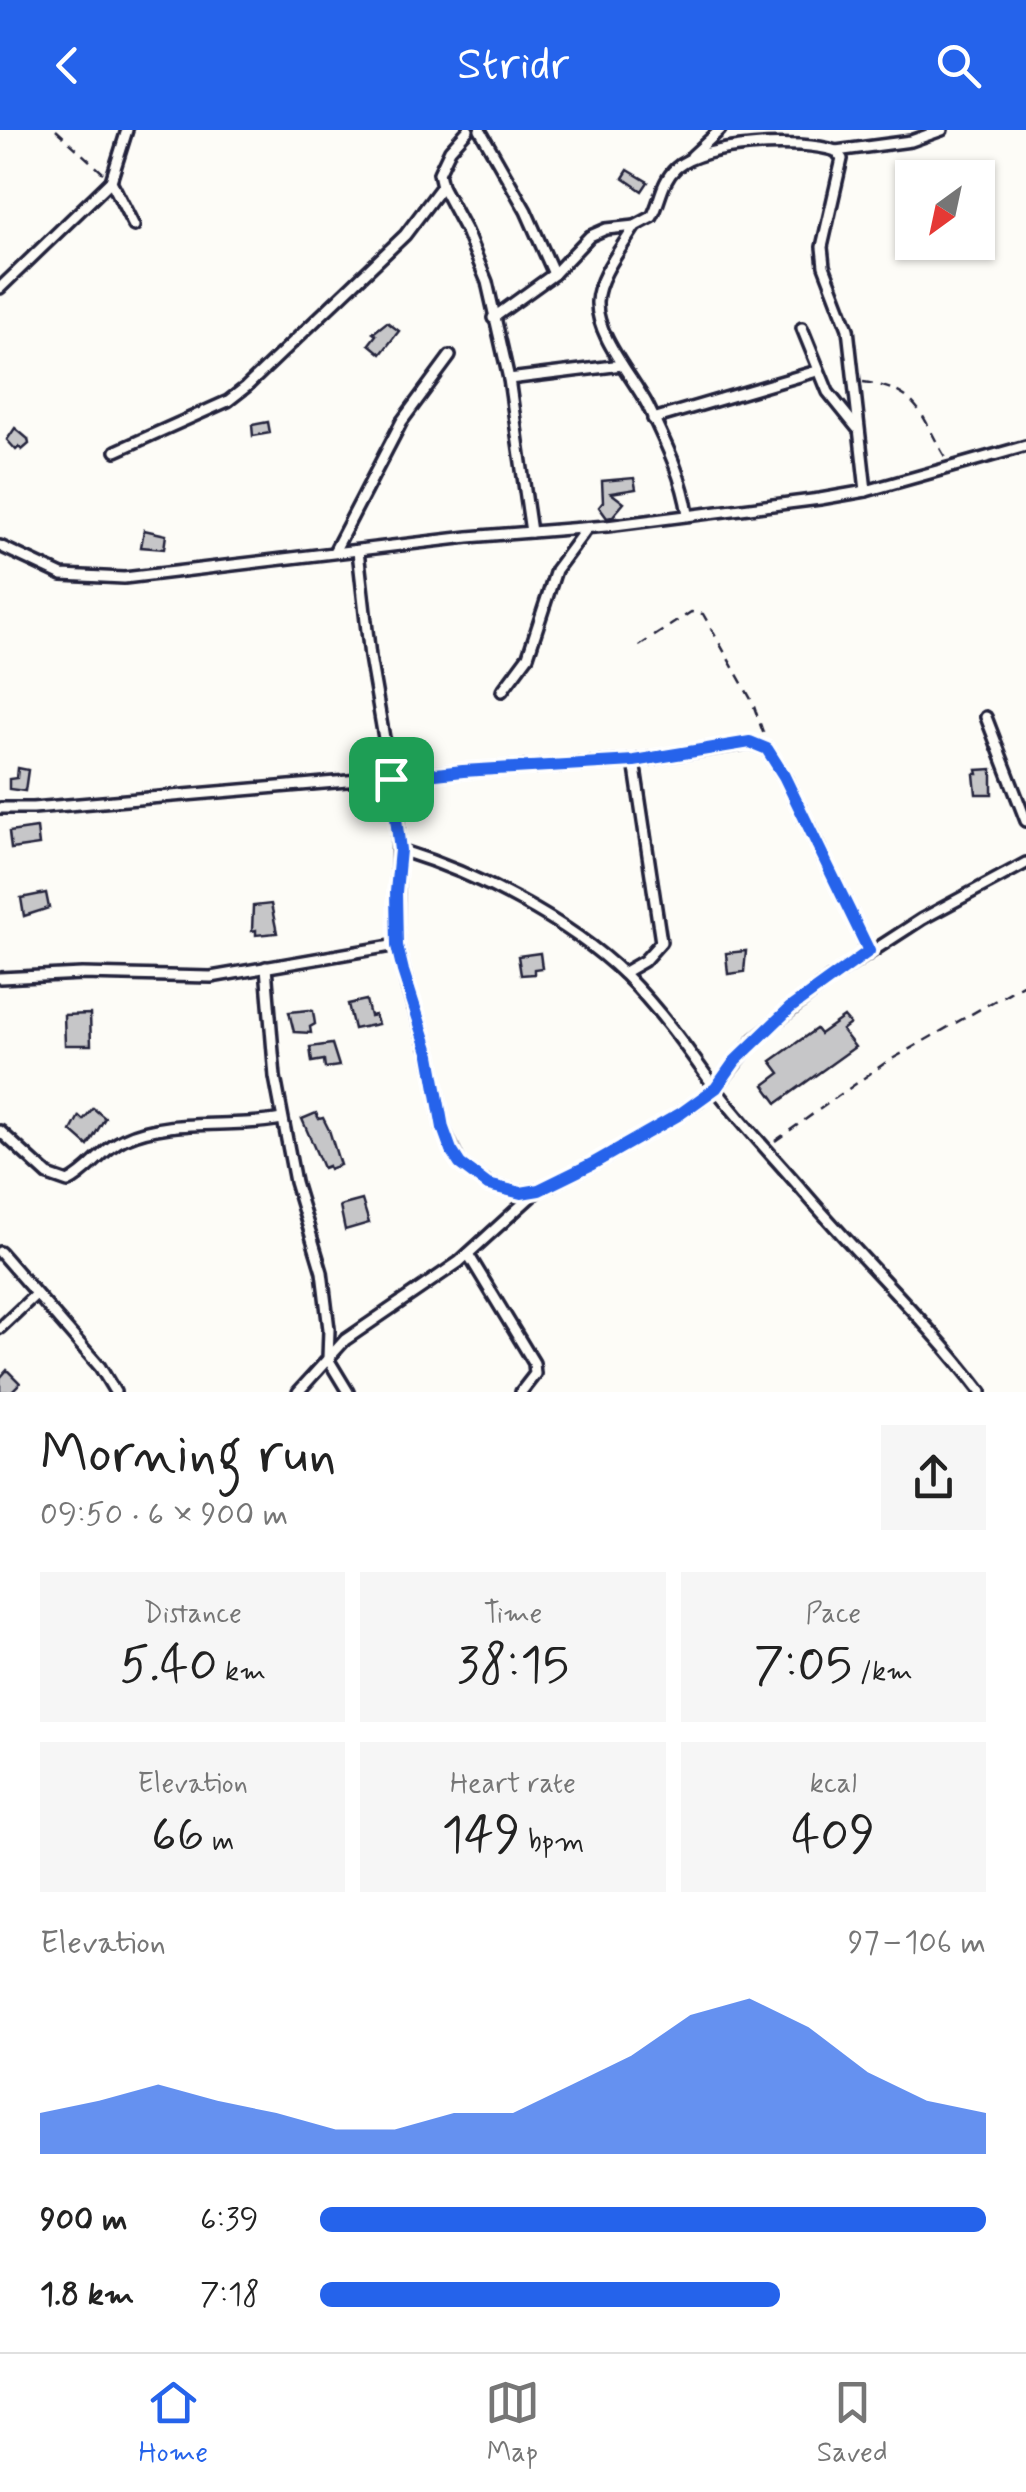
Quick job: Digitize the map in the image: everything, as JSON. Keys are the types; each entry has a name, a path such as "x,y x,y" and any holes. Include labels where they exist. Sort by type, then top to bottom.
{"street":[{"path":"0,288 111,180 127,130"},
{"path":"468,130 456,140 442,162 442,186 478,256 509,380 532,532"},
{"path":"480,130 526,210 554,274"},
{"path":"493,318 554,274 590,236 606,229 634,226 652,217 664,182 720,130"},
{"path":"692,156 792,145 836,151 910,141 942,130"},
{"path":"836,151 842,159 841,172 827,215 822,247 824,266 848,329 866,492"},
{"path":"111,180 134,226"},
{"path":"116,451 228,401 246,387 405,236 442,186"},
{"path":"634,226 604,279 597,301 602,325 678,467 688,514"},
{"path":"802,328 828,392 859,430"},
{"path":"334,552 402,420 450,356"},
{"path":"509,380 622,365"},
{"path":"653,419 817,371"},
{"path":"0,546 62,575 124,578 334,552 587,528 866,492 1026,446"},
{"path":"502,691 528,656 556,570 587,528"},
{"path":"358,550 370,658 400,850 397,946 430,1055 443,1128 460,1164 488,1185 521,1193 539,1190"},
{"path":"986,717 1026,821"},
{"path":"0,808 634,761 750,742 767,749 784,776 869,951"},
{"path":"623,973 644,961 661,942 634,761"},
{"path":"400,850 442,865 543,914 623,973 670,1023 716,1088 766,1147 981,1392"},
{"path":"298,1392 345,1340 428,1286 539,1190 634,1141 716,1088 766,1029 869,951 1026,864"},
{"path":"0,978 82,974 194,978 397,946"},
{"path":"266,967 272,1054 282,1119 322,1272 329,1329 328,1359 348,1392"},
{"path":"0,1131 48,1175 68,1182 110,1146 128,1137 166,1129 282,1119"},
{"path":"0,1252 100,1367 115,1392"},
{"path":"468,1254 534,1364 535,1374 521,1392"},
{"path":"0,1328 35,1295"}],"path":[{"path":"56,130 111,180"},
{"path":"852,380 890,388 916,406 930,424 950,465"},
{"path":"639,646 691,612 704,614 762,722 767,749"},
{"path":"766,1147 885,1063 1026,983"}],"building":[{"path":"628,170 648,182 642,191 623,178"},
{"path":"387,322 399,331 381,354 369,344 376,335 373,333"},
{"path":"268,422 270,433 253,436 252,425"},
{"path":"15,428 28,439 29,444 22,450 16,450 7,440"},
{"path":"634,478 636,489 611,493 624,503 607,518 599,507 603,502 602,481"},
{"path":"144,530 166,535 164,549 141,547"},
{"path":"18,768 28,770 25,791 9,789 9,779 17,778"},
{"path":"992,769 992,794 976,794 974,774 978,774 977,770"},
{"path":"37,828 39,845 11,849 9,832"},
{"path":"46,893 49,908 24,916 21,898"},
{"path":"271,904 277,933 256,935 256,930 252,931 253,906"},
{"path":"746,951 744,972 728,974 726,953"},
{"path":"540,953 542,968 534,969 534,974 521,975 518,956"},
{"path":"366,1000 370,1016 375,1015 378,1024 354,1029 348,1004"},
{"path":"313,1011 315,1024 310,1027 311,1033 294,1032 289,1012"},
{"path":"90,1014 91,1045 65,1045 64,1015"},
{"path":"844,1017 850,1024 842,1030 855,1047 777,1103 764,1085 780,1073 771,1061 816,1029 820,1034"},
{"path":"332,1044 339,1066 325,1068 324,1060 312,1062 310,1047"},
{"path":"93,1108 105,1118 88,1146 71,1131 79,1116 83,1120"},
{"path":"316,1113 329,1130 340,1165 329,1169 323,1168 302,1119"},
{"path":"362,1200 369,1223 345,1230 340,1206"},
{"path":"7,1370 20,1383 11,1392 0,1392 0,1378"}],"route":[{"path":"722,745 761,745 784,776 869,951 790,1008 735,1061 716,1088 680,1114 539,1190 521,1193 488,1185 460,1164 451,1150 443,1128 430,1055 397,946 400,850 391,779 634,761 722,745"}]}
